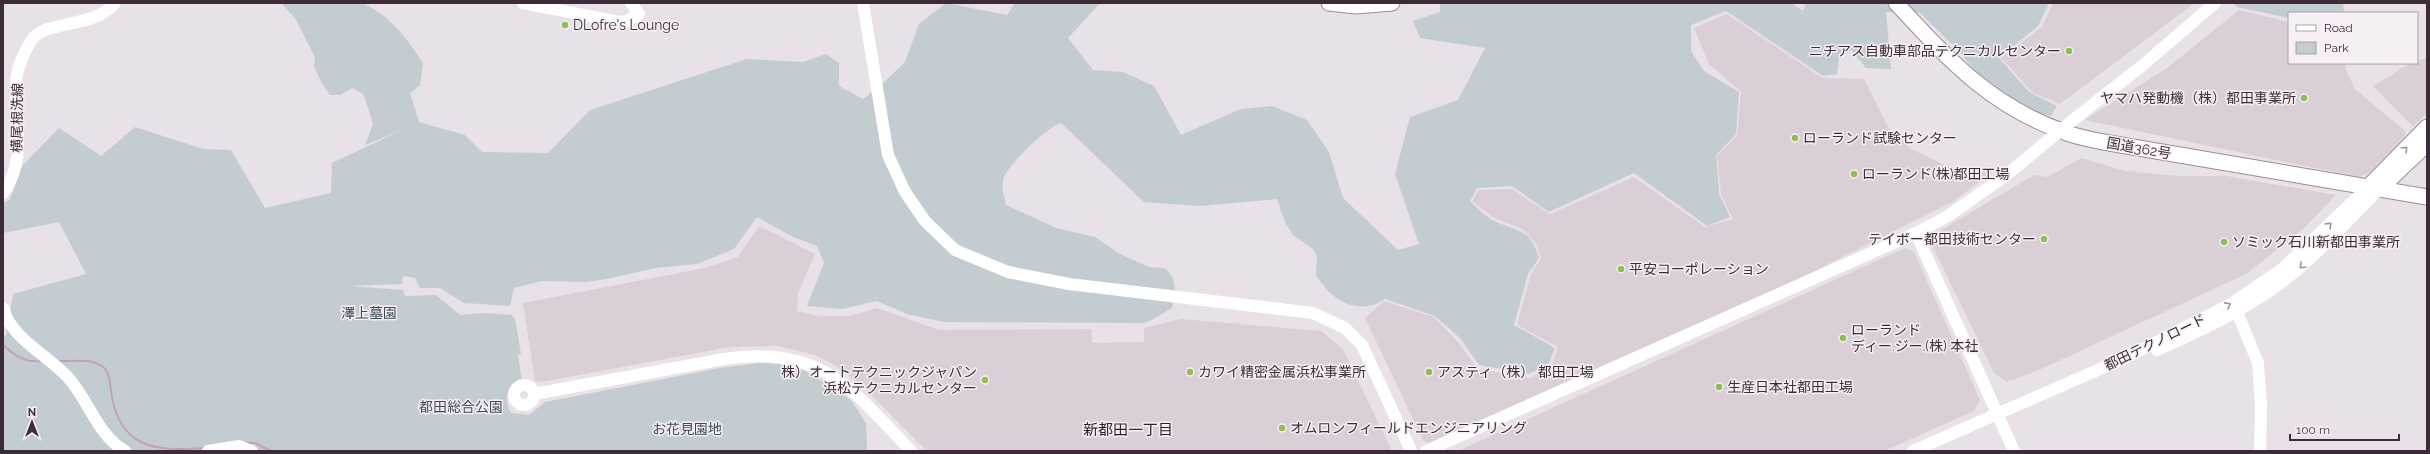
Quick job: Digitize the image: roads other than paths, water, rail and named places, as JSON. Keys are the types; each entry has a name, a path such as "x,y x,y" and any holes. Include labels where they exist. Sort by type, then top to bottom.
{"highway":[{"path":"1328,3 1356,6 1392,3"},
{"name":"国道362号","path":"1896,3 1965,75 1989,94 2028,117 2068,134 2109,143 2427,197"},
{"path":"2373,188 2427,127"},
{"path":"2373,188 2427,144"}],"street":[{"name":"横尾根洗線","path":"3,193 14,172 18,153 16,82 24,55 32,39 46,29 86,21 110,8 114,3"},
{"path":"523,3 619,22 627,21 639,14 631,3"},
{"path":"864,3 888,155 905,192 925,221 955,250 1008,272 1069,284 1313,313 1328,318 1345,328 1362,345 1411,451"},
{"path":"1426,451 1916,233 1948,216 2005,176 2073,120 2144,65 2215,3"},
{"name":"都田テクノロード","path":"1913,451 1999,417 2210,326 2237,312 2296,271 2328,243 2373,188"},
{"name":"都田テクノロード","path":"1933,451 1999,417 2125,358 2231,304 2282,269 2373,188"},
{"path":"1916,233 2014,451"},
{"path":"3,308 7,320 17,334 63,372 76,387 107,437 125,451"},
{"path":"2237,312 2258,363 2261,404 2260,451"},
{"path":"534,394 724,358 750,355 783,357 815,366 836,377 863,400 911,451"},
{"path":"208,451 239,446 252,451"}],"waterway":[{"path":"3,345 21,358 31,361 42,361"},
{"path":"58,361 87,361 103,367 109,378 115,411 122,425 131,435 142,442 155,447 170,449 204,448"},
{"path":"246,443 255,443 271,451"}],"place":[{"name":"DLofre's Lounge","path":"565,25"},
{"name":"ニチアス自動車部品テクニカルセンター","path":"2069,51"},
{"name":"ヤマハ発動機（株）都田事業所","path":"2304,98"},
{"name":"ローランド試験センター","path":"1795,138"},
{"name":"ローランド(株)都田工場","path":"1854,174"},
{"name":"テイボー都田技術センター","path":"2044,239"},
{"name":"ソミック石川新都田事業所","path":"2224,242"},
{"name":"平安コーポレーション","path":"1621,269"},
{"name":"ローランド ディー.ジー.(株) 本社","path":"1843,338"},
{"name":"カワイ精密金属浜松事業所","path":"1190,372"},
{"name":"アスティ（株） 都田工場","path":"1429,372"},
{"name":"株）オートテクニックジャパン 浜松テクニカルセンター","path":"985,380"},
{"name":"生産日本社都田工場","path":"1719,387"},
{"name":"オムロンフィールドエンジニアリング","path":"1282,428"}],"district":[{"name":"新都田一丁目","path":"1128,430"}],"park label":[{"name":"澤上墓園","path":"369,313"},
{"name":"都田総合公園","path":"461,407"},
{"name":"お花見園地","path":"687,429"}]}
